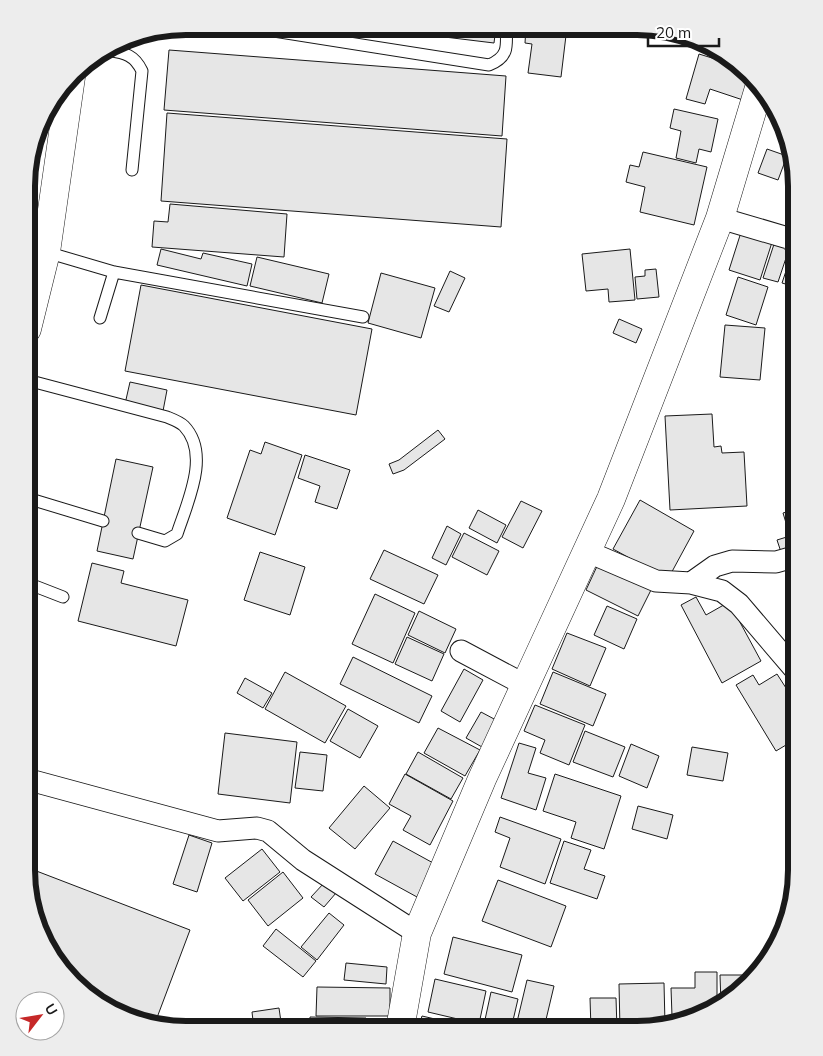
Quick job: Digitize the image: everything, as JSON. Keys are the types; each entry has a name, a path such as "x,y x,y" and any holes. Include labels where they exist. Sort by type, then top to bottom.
{"main road":[{"path":"35,297 46,252 69,90"},
{"path":"401,1021 417,933 482,779 610,498 720,218 757,94"}],"street":[{"path":"720,218 788,238"},
{"path":"586,551 656,581 691,583 722,591 739,604 788,662"},
{"path":"691,583 715,566 732,561 776,562 788,559"},
{"path":"461,651 525,685"},
{"path":"35,781 218,831 257,828 268,831 303,860 417,933"}],"lane":[{"path":"299,35 489,65 502,58 508,49 507,35"},
{"path":"117,52 134,57 142,70 132,170"},
{"path":"46,252 114,272 363,317"},
{"path":"100,318 114,272"},
{"path":"35,382 167,416 183,425 193,440 196,453 196,469 177,534 165,541 138,533"},
{"path":"35,500 103,521"},
{"path":"35,586 63,597"}],"building":[{"path":"428,35 495,35 494,43"},
{"path":"526,35 566,35 561,77 528,73 532,44 525,43"},
{"path":"169,50 506,76 502,136 164,110"},
{"path":"699,54 723,61 748,84 743,100 710,89 705,104 686,99"},
{"path":"674,109 718,119 711,152 699,149 696,163 676,158 681,131 670,128"},
{"path":"167,113 507,139 501,227 161,201"},
{"path":"767,149 785,155 786,160 778,180 758,173"},
{"path":"643,152 707,167 694,225 640,212 645,187 626,182 630,165 639,167"},
{"path":"170,204 287,214 284,257 152,247 154,221 168,222"},
{"path":"743,226 774,236 760,280 729,270"},
{"path":"776,238 788,242 788,252 778,282 763,278"},
{"path":"161,249 201,259 203,253 252,264 247,286 157,265"},
{"path":"630,249 635,300 609,302 608,289 586,291 582,254"},
{"path":"257,257 329,274 322,303 250,286"},
{"path":"788,265 788,285 782,283"},
{"path":"656,269 659,297 637,299 635,277 645,276 645,270"},
{"path":"450,271 465,278 449,312 434,306"},
{"path":"381,273 435,288 421,338 368,323"},
{"path":"738,277 768,287 756,325 726,315"},
{"path":"141,285 372,329 356,415 125,371"},
{"path":"619,319 642,329 636,343 613,333"},
{"path":"725,325 765,328 760,380 720,377"},
{"path":"130,382 167,390 163,411 125,404"},
{"path":"712,414 714,447 721,446 722,453 744,452 747,506 670,510 665,416"},
{"path":"438,430 445,439 404,470 393,474 389,464 399,460"},
{"path":"265,442 302,455 275,535 227,518 250,450 261,454"},
{"path":"305,455 350,470 337,509 315,502 320,486 298,478"},
{"path":"116,459 153,467 133,559 97,551"},
{"path":"640,500 694,531 668,579 613,549"},
{"path":"521,501 542,511 523,548 502,537"},
{"path":"478,510 506,525 497,543 469,528"},
{"path":"788,512 788,529 783,513"},
{"path":"447,526 461,534 446,565 432,558"},
{"path":"464,533 499,551 487,575 452,557"},
{"path":"788,537 788,557 783,558 777,540"},
{"path":"384,550 438,575 424,604 370,579"},
{"path":"260,552 305,567 290,615 244,600"},
{"path":"599,562 652,588 638,616 586,590"},
{"path":"92,563 124,571 121,583 188,600 176,646 78,621"},
{"path":"375,594 415,613 393,663 352,644"},
{"path":"696,597 706,615 729,602 761,661 722,683 681,605"},
{"path":"607,606 637,619 624,649 594,635"},
{"path":"419,611 456,629 445,653 408,635"},
{"path":"567,633 606,648 590,686 552,669"},
{"path":"407,637 444,654 432,681 395,664"},
{"path":"353,657 432,696 419,723 340,684"},
{"path":"464,669 483,680 460,722 441,711"},
{"path":"285,672 346,706 325,743 265,709"},
{"path":"553,672 606,694 593,726 540,704"},
{"path":"777,674 788,691 788,744 776,751 736,685 753,675 759,685"},
{"path":"245,678 272,693 263,708 237,693"},
{"path":"535,705 585,725 569,765 540,753 545,740 524,731"},
{"path":"348,709 378,726 360,758 330,741"},
{"path":"481,712 496,720 482,747 466,738"},
{"path":"438,728 480,750 465,776 424,753"},
{"path":"585,731 625,747 613,777 573,762"},
{"path":"225,733 297,742 290,803 218,794"},
{"path":"519,743 536,748 528,773 546,778 536,810 501,798"},
{"path":"631,744 659,756 647,788 619,776"},
{"path":"692,747 728,753 723,781 687,775"},
{"path":"300,752 327,755 323,791 295,788"},
{"path":"418,752 463,778 451,799 406,774"},
{"path":"405,774 453,801 430,845 403,830 411,816 389,804"},
{"path":"555,774 621,796 604,849 571,838 576,822 543,811"},
{"path":"364,786 390,808 355,849 329,828"},
{"path":"638,806 673,815 667,839 632,829"},
{"path":"500,817 561,839 545,884 500,867 510,838 495,832"},
{"path":"189,835 212,843 197,892 173,884"},
{"path":"393,841 435,864 417,897 375,874"},
{"path":"564,841 591,850 584,869 605,876 597,899 550,883"},
{"path":"262,849 280,872 243,901 225,878"},
{"path":"35,870 190,930 157,1018 137,1013 110,1001 94,990 66,962 46,928 36,890"},
{"path":"283,872 303,898 268,926 248,900"},
{"path":"498,880 566,906 551,947 482,921"},
{"path":"324,883 336,893 324,907 311,897"},
{"path":"329,913 344,925 317,960 301,947"},
{"path":"276,929 316,961 303,977 263,946"},
{"path":"453,937 522,955 512,992 444,974"},
{"path":"346,963 387,967 386,984 344,980"},
{"path":"695,972 717,972 717,998 686,1013 672,1016 671,988 695,988"},
{"path":"720,975 746,975 729,990 721,996"},
{"path":"435,979 486,991 480,1021 466,1021 428,1012"},
{"path":"527,980 554,986 546,1021 517,1021"},
{"path":"664,983 665,1018 647,1021 620,1021 619,984"},
{"path":"317,987 390,988 390,1016 316,1016"},
{"path":"491,992 518,999 513,1021 485,1021"},
{"path":"590,998 616,998 617,1021 591,1021"},
{"path":"279,1008 281,1021 253,1021 252,1012"},
{"path":"422,1016 444,1021 420,1021"},
{"path":"310,1017 366,1018 366,1021 310,1021"}]}
